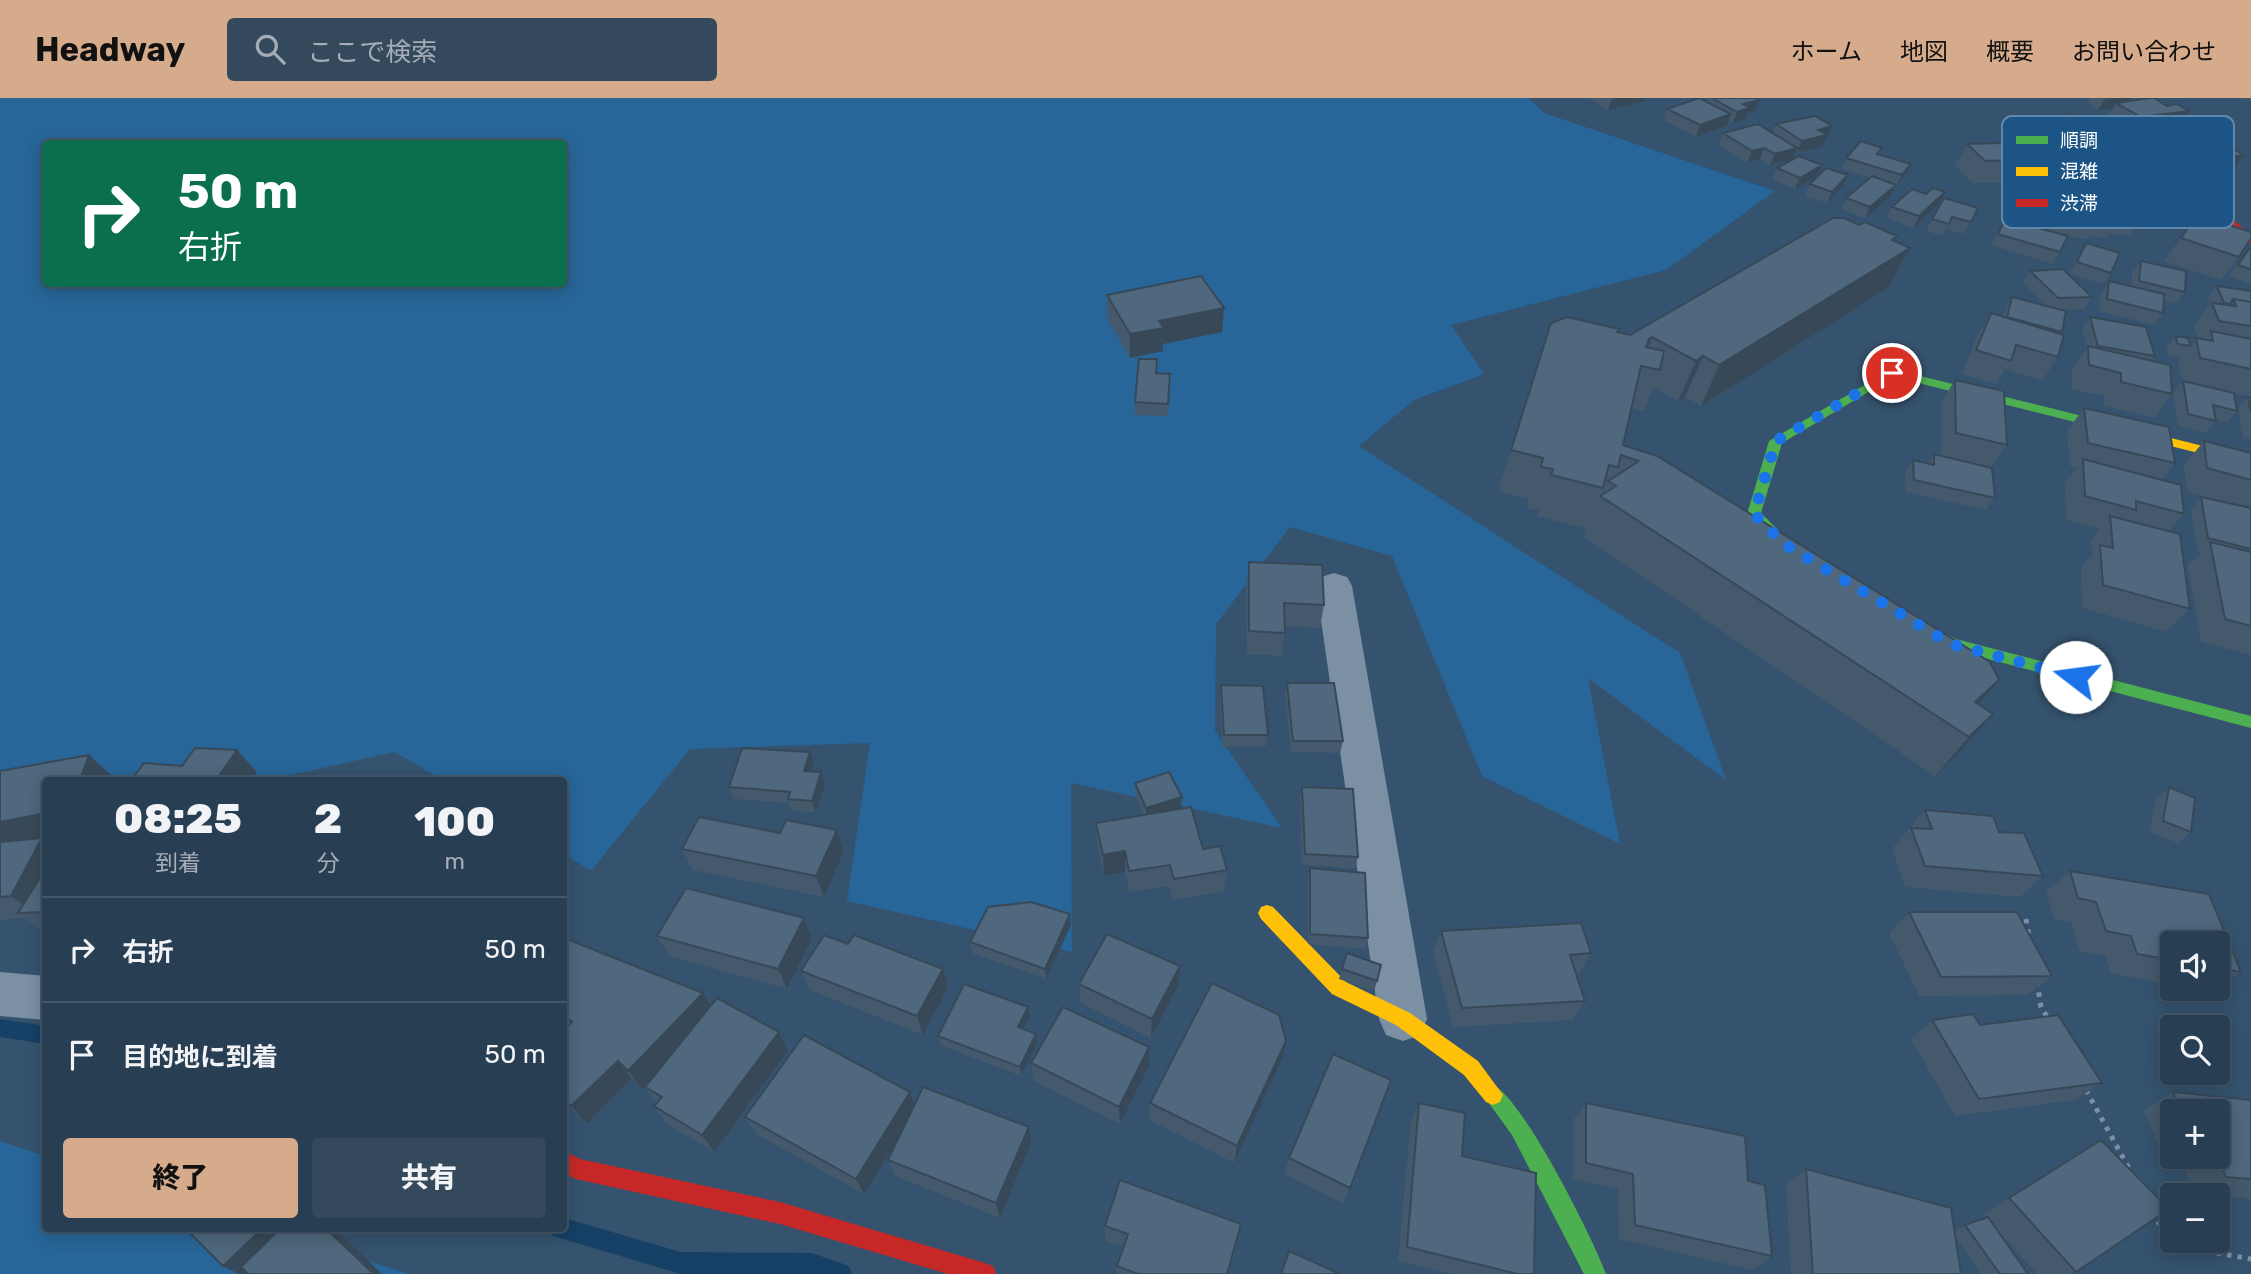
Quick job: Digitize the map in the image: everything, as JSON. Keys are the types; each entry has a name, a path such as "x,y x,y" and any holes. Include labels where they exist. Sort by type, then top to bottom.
{"street":[{"path":"2234,227 2251,241"},
{"path":"1820,565 1784,544 1754,514 1776,441 1892,373 2251,462"},
{"path":"1335,586 1403,1019"},
{"path":"1903,616 1951,644 2251,722"},
{"path":"1267,914 1339,988 1403,1019 1471,1068 1519,1128 1589,1257 1595,1274"},
{"path":"0,994 42,998"},
{"path":"567,1163 576,1169 780,1213 985,1274"}],"path":[{"path":"2026,919 2031,944"},
{"path":"2035,969 2041,1007 2051,1025"},
{"path":"2081,1080 2139,1186"},
{"path":"2152,1210 2171,1245 2251,1259"}],"shaded area":[{"path":"0,98 1528,98 1544,113 1775,191 1666,270 1451,325 1484,374 1414,400 1359,446 1680,653 1726,780 1588,678 1620,844 1482,776 1392,556 1290,527 1216,624 1215,731 1282,828 1071,783 1072,952 847,901 870,743 690,749 591,871 567,856 567,777 437,777 395,752 282,777 42,777 42,800 0,805"},
{"path":"0,1141 42,1155 42,1232 278,1232 409,1274 0,1274"}],"building":[{"path":"1699,98 1731,114 1700,125 1667,109"},
{"path":"1712,98 1759,100 1743,104 1750,108 1737,112"},
{"path":"2154,98 2167,106 2177,104 2189,111 2139,116 2116,103"},
{"path":"1815,116 1832,126 1818,130 1827,135 1802,141 1776,124"},
{"path":"1758,124 1797,148 1775,154 1764,148 1752,151 1723,133"},
{"path":"1861,141 1882,148 1877,154 1911,164 1902,175 1846,158"},
{"path":"2002,143 2002,160 1985,161 1967,144"},
{"path":"2234,149 2244,155 2234,156"},
{"path":"1799,156 1822,165 1800,178 1777,168"},
{"path":"1826,168 1848,175 1832,192 1810,184"},
{"path":"1872,176 1896,185 1870,207 1846,198"},
{"path":"1933,188 1945,192 1919,216 1892,207 1912,189 1926,194"},
{"path":"1944,198 1978,208 1971,222 1952,217 1949,224 1932,219"},
{"path":"1833,218 1844,218 1859,225 1865,222 1897,236 1892,240 1910,248 1719,365 1703,356 1696,361 1652,337 1649,339 1646,347 1664,351 1660,370 1641,366 1623,445 1657,456 1990,662 1999,680 1975,702 1993,714 1969,737 1600,496 1616,486 1608,481 1639,461 1621,455 1618,467 1609,465 1603,488 1551,475 1553,469 1541,467 1543,458 1511,450 1551,323 1567,317 1619,329 1617,332 1630,335"},
{"path":"2002,225 2002,228 2038,228 2068,236 2060,252 1998,234"},
{"path":"2234,227 2251,232 2251,238 2239,257 2181,238 2188,228"},
{"path":"2086,243 2120,253 2111,273 2077,262"},
{"path":"2251,246 2251,269 2238,265"},
{"path":"2141,261 2186,271 2185,292 2139,281"},
{"path":"2063,269 2092,297 2058,298 2030,271"},
{"path":"1201,276 1224,308 1159,321 1164,328 1130,334 1107,295"},
{"path":"2109,281 2164,294 2163,313 2107,299"},
{"path":"2217,286 2251,291 2251,302 2233,299 2230,304 2224,303"},
{"path":"2012,297 2066,311 2062,332 2007,317"},
{"path":"2233,299 2251,302 2251,326 2219,321 2212,303 2236,306"},
{"path":"1991,313 2064,335 2058,357 2016,345 2011,361 1976,350"},
{"path":"2090,317 2146,327 2155,356 2098,346"},
{"path":"2211,331 2251,339 2251,369 2200,358 2196,338 2213,341"},
{"path":"2175,336 2188,338 2191,346 2178,344"},
{"path":"2088,346 2170,365 2172,394 2121,382 2121,373 2089,365"},
{"path":"1139,359 1157,359 1156,373 1170,374 1168,404 1135,402"},
{"path":"1955,380 2004,391 2007,445 1956,433"},
{"path":"2183,381 2234,393 2237,411 2213,405 2216,421 2188,414"},
{"path":"2084,408 2169,427 2175,463 2088,443"},
{"path":"2204,441 2251,453 2251,480 2207,468"},
{"path":"1934,454 1992,468 1995,498 1914,480 1913,460 1934,465"},
{"path":"2083,459 2181,485 2184,514 2136,501 2136,510 2085,496"},
{"path":"2201,497 2251,508 2251,549 2208,538"},
{"path":"2110,516 2180,534 2190,609 2103,585 2100,545 2113,548"},
{"path":"2210,542 2251,552 2251,626 2225,619"},
{"path":"1249,562 1322,565 1324,605 1284,603 1285,633 1249,631"},
{"path":"1287,683 1334,683 1343,741 1293,741"},
{"path":"1221,685 1263,686 1268,735 1224,735"},
{"path":"195,748 237,750 218,777 133,777 144,763 182,766"},
{"path":"742,748 810,752 804,771 821,772 812,801 788,799 790,792 729,787"},
{"path":"89,755 81,777 42,777 42,814 0,822 0,771"},
{"path":"1169,772 1182,797 1146,808 1135,783"},
{"path":"1302,787 1353,789 1358,857 1305,854"},
{"path":"2169,787 2195,798 2191,832 2163,821"},
{"path":"1191,807 1203,849 1220,846 1227,870 1174,879 1170,865 1129,871 1125,851 1103,855 1096,823"},
{"path":"1925,810 1993,816 1999,832 2024,833 2043,876 1925,866 1911,828 1932,829"},
{"path":"699,817 780,833 786,820 837,830 816,876 682,849"},
{"path":"42,838 11,896 0,897 0,842"},
{"path":"1310,868 1365,873 1368,938 1310,934"},
{"path":"2070,871 2209,894 2224,931 2160,931 2160,958 2137,954 2131,936 2106,931 2096,902 2078,898"},
{"path":"42,874 42,912 18,913"},
{"path":"686,888 804,918 778,969 657,936"},
{"path":"1031,902 1070,914 1045,969 970,942 988,907"},
{"path":"1909,912 2017,912 2052,976 1941,977"},
{"path":"1581,923 1591,953 1570,955 1585,1001 1462,1008 1441,931"},
{"path":"1107,934 1180,966 1152,1019 1079,984"},
{"path":"824,935 848,944 854,935 943,969 917,1016 801,971"},
{"path":"567,939 703,993 628,1071 618,1061 571,1106 567,1102 567,1027 572,1022 567,1018"},
{"path":"2230,945 2241,972 2230,970"},
{"path":"1347,953 1381,965 1377,981 1342,969"},
{"path":"1212,983 1279,1015 1286,1041 1237,1146 1150,1103"},
{"path":"964,984 1028,1007 1018,1027 1036,1034 1020,1067 938,1036"},
{"path":"717,998 779,1032 702,1135 654,1106 662,1097 645,1087"},
{"path":"1063,1007 1149,1047 1119,1107 1031,1063"},
{"path":"1973,1014 1980,1025 2058,1015 2102,1083 1979,1099 1932,1020"},
{"path":"804,1035 910,1092 856,1179 745,1117"},
{"path":"1333,1054 1391,1080 1350,1188 1289,1158"},
{"path":"923,1087 1029,1127 996,1203 888,1160"},
{"path":"2173,1092 2251,1100 2251,1179 2226,1177 2222,1169 2230,1169 2230,1099 2176,1099"},
{"path":"1419,1103 1465,1113 1462,1156 1536,1173 1534,1274 1518,1274 1407,1247"},
{"path":"1586,1103 1745,1136 1748,1181 1765,1185 1772,1256 1635,1225 1633,1174 1586,1163"},
{"path":"2101,1140 2160,1200 2160,1215 2076,1272 2009,1198"},
{"path":"1806,1169 1951,1208 1961,1274 1813,1274"},
{"path":"1120,1180 1241,1224 1227,1274 1138,1274 1117,1266 1128,1234 1105,1226"},
{"path":"1988,1217 2028,1274 2000,1274 1965,1225"},
{"path":"189,1232 259,1232 223,1266"},
{"path":"277,1232 329,1232 374,1274 248,1274 241,1267"},
{"path":"1289,1251 1340,1274 1281,1274"}],"waterway":[{"path":"0,1028 42,1034"},
{"path":"567,1230 681,1263 812,1264 841,1274"}],"traffic: fast":[{"path":"1801,554 1784,544 1754,514 1776,441 1892,373 2139,434"},
{"path":"1921,627 1951,644 2251,722"},
{"path":"1493,1095 1519,1128 1589,1257 1595,1274"}],"traffic: slow":[{"path":"2139,434 2251,462"},
{"path":"1267,913 1339,988 1403,1019 1471,1068 1493,1095"}],"traffic: jam":[{"path":"2234,226 2251,241"},
{"path":"567,1163 576,1169 780,1213 985,1274"}],"route":[{"path":"1892,373 1776,441 1754,514 1784,544 1951,644 2076,677"}]}
